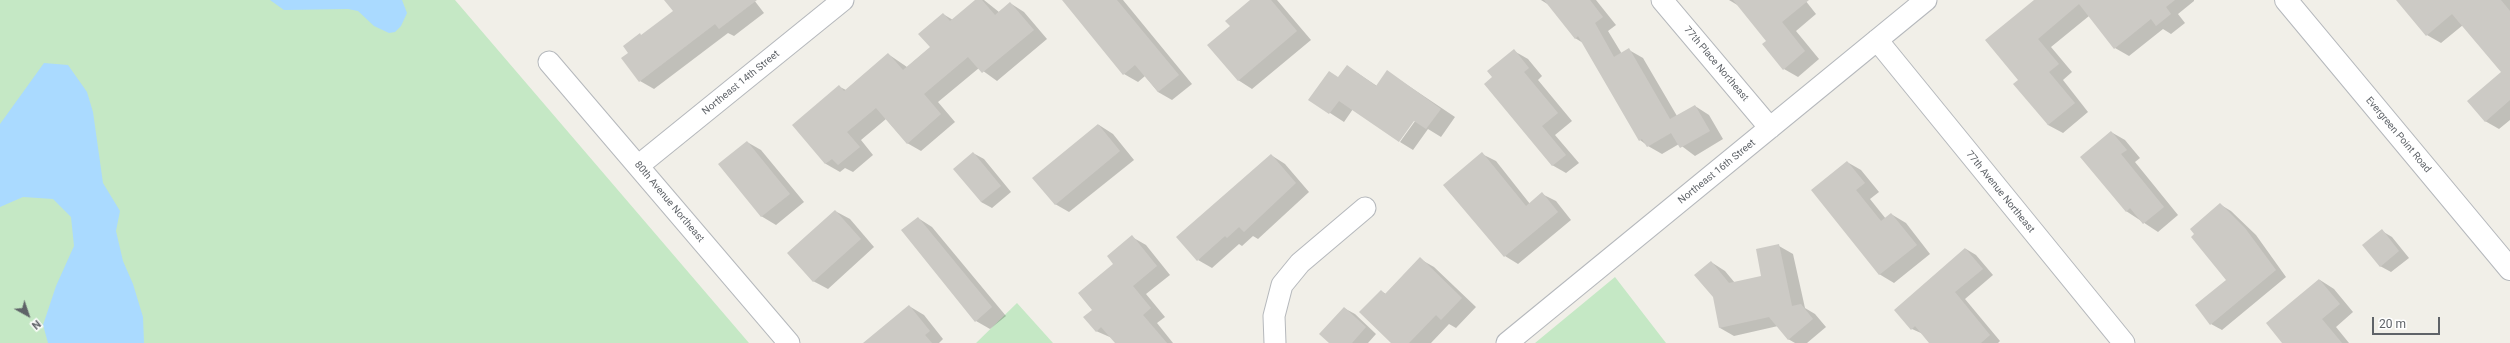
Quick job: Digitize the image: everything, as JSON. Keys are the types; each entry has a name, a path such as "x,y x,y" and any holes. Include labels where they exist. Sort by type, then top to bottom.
{"street":[{"name":"Northeast 14th Street","path":"638,166 843,0"},
{"name":"77th Place Northeast","path":"1662,0 1770,128"},
{"name":"Northeast 16th Street","path":"1507,343 1926,0"},
{"name":"Evergreen Point Road","path":"2286,0 2510,269"},
{"name":"77th Avenue Northeast","path":"1877,40 2124,343"},
{"name":"80th Avenue Northeast","path":"549,62 789,343"},
{"path":"1275,343 1274,316 1282,285 1300,263 1365,208"}],"green space":[{"path":"0,0 455,0 749,343 0,343"},
{"path":"1615,277 1666,343 1535,343"},
{"path":"1017,303 1053,343 976,343"}],"water":[{"path":"270,0 402,0 407,13 401,26 395,32 389,33 374,26 358,11 348,9 284,10"},
{"path":"44,63 68,65 87,92 93,112 103,183 120,211 116,231 123,261 133,284 143,317 144,343 48,343 43,325 56,286 74,246 71,217 53,199 23,197 0,207 0,124"}],"building":[{"path":"664,0 757,0 719,29 715,24 639,82 621,58 628,53 623,46 640,33 641,35 673,11"},
{"path":"975,0 982,0 995,15 1010,2 1034,30 982,73 968,57 924,94 941,114 907,144 876,108 847,132 860,147 838,165 832,159 825,164 792,125 839,85 844,91 888,53 903,70 930,47 918,34 943,13 950,21"},
{"path":"1062,0 1117,0 1179,75 1158,92 1135,65 1123,75"},
{"path":"1250,0 1271,0 1297,31 1238,81 1207,45 1230,26 1225,21"},
{"path":"1544,0 1590,0 1603,17 1595,23 1614,57 1629,48 1670,119 1695,105 1710,131 1680,148 1671,133 1647,147 1642,139 1639,141 1578,36 1575,39"},
{"path":"1733,0 1809,0 1782,22 1805,51 1783,70 1762,44 1766,41"},
{"path":"2034,0 2175,0 2166,7 2171,14 2156,26 2151,19 2114,49 2079,4 2038,39 2059,64 2049,72 2075,103 2048,125 2013,84 2018,80 1985,40"},
{"path":"2396,0 2501,0 2510,11 2510,100 2485,122 2467,101 2501,72 2452,14 2426,36"},
{"path":"1514,49 1529,68 1524,72 1558,113 1542,126 1566,155 1552,166 1484,84 1492,77 1487,71"},
{"path":"1347,65 1376,86 1387,70 1441,109 1426,129 1414,121 1399,142 1339,101 1329,114 1308,100 1329,71 1338,77"},
{"path":"1098,124 1120,151 1055,205 1032,178"},
{"path":"2111,131 2127,150 2121,154 2164,207 2143,224 2130,208 2126,212 2080,157"},
{"path":"747,141 790,194 761,217 718,164"},
{"path":"973,152 1001,186 981,202 953,169"},
{"path":"1482,152 1526,206 1542,192 1558,212 1504,257 1443,185"},
{"path":"1271,154 1296,183 1244,232 1239,227 1227,238 1225,236 1197,261 1176,237"},
{"path":"1847,161 1865,183 1856,190 1881,221 1891,213 1917,245 1879,275 1811,190"},
{"path":"2220,203 2245,228 2276,270 2210,325 2195,305 2226,280 2191,237 2194,234 2190,229"},
{"path":"835,210 861,239 813,282 787,253"},
{"path":"918,217 992,307 975,322 901,230"},
{"path":"2382,229 2399,251 2380,267 2362,245"},
{"path":"1132,235 1157,266 1133,286 1151,308 1143,315 1167,343 1115,343 1101,327 1096,332 1083,317 1092,310 1078,293 1113,264 1107,256"},
{"path":"1779,244 1792,306 1801,304 1813,319 1788,340 1769,317 1719,328 1713,297 1694,275 1711,261 1729,283 1761,276 1756,249"},
{"path":"1965,248 1983,269 1955,292 1990,335 1981,343 1929,343 1915,326 1911,330 1894,310"},
{"path":"1420,257 1462,298 1441,320 1436,315 1409,343 1391,343 1359,312 1381,290 1385,294"},
{"path":"2319,279 2340,304 2322,319 2342,343 2282,343 2266,323"},
{"path":"909,305 930,331 925,335 932,343 863,343"},
{"path":"1344,307 1366,327 1352,343 1329,343 1319,334"}]}
